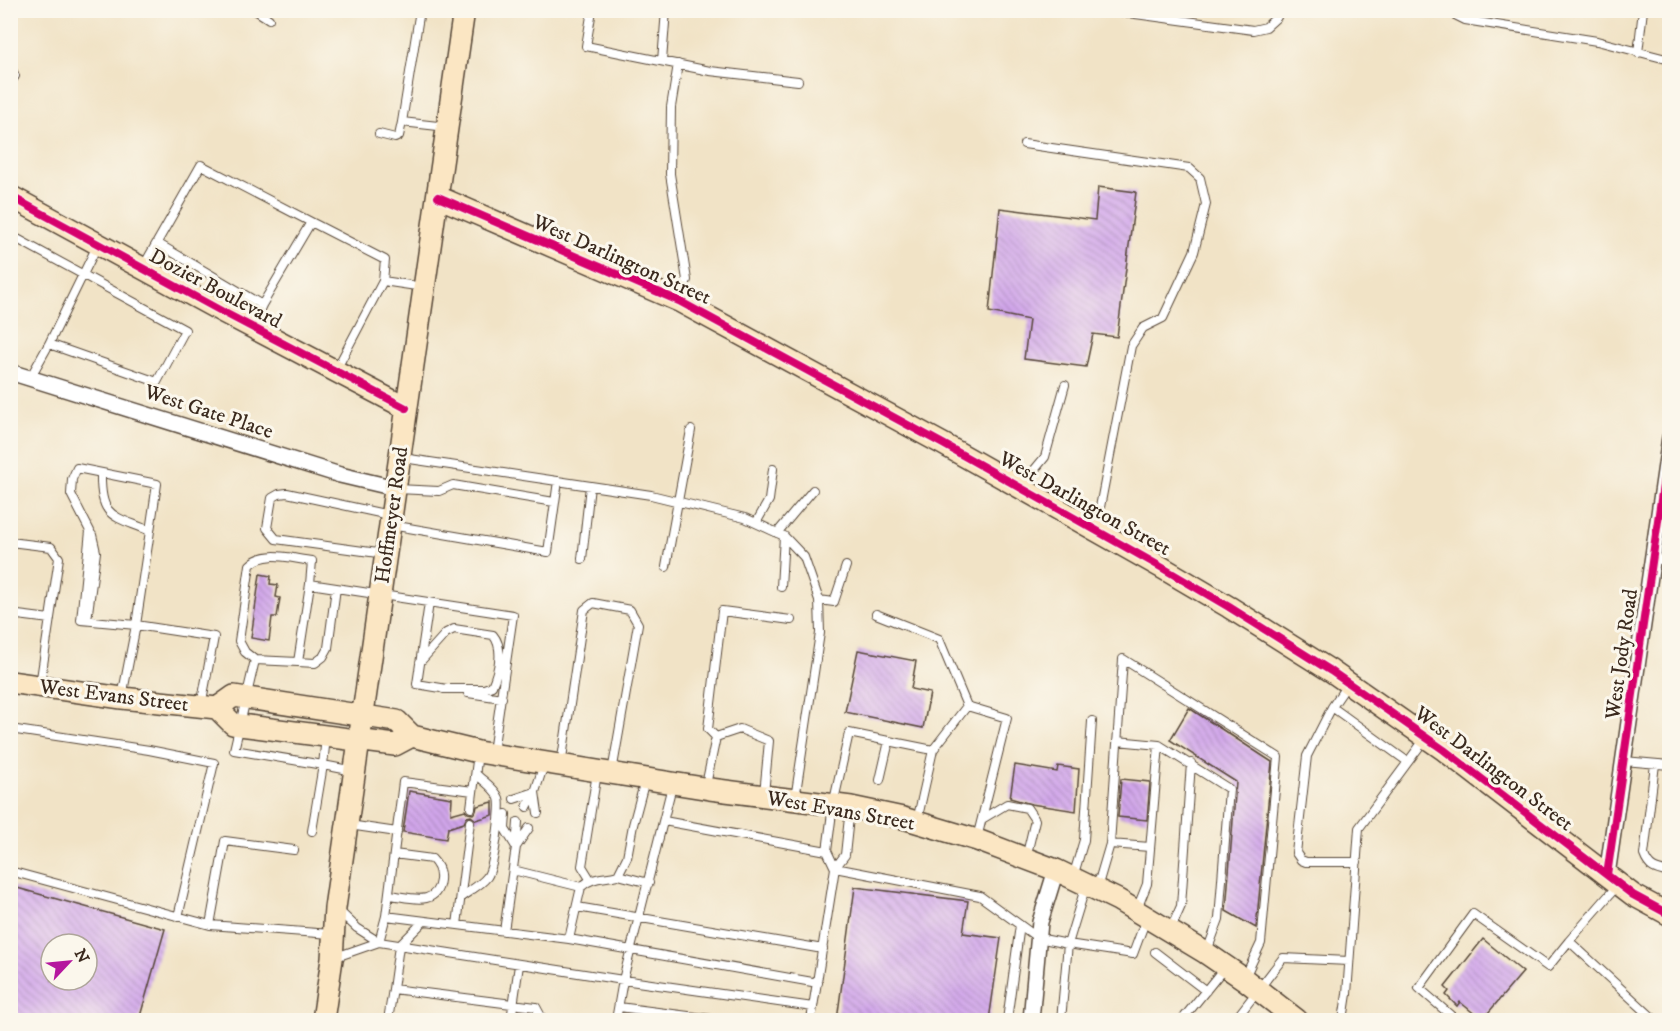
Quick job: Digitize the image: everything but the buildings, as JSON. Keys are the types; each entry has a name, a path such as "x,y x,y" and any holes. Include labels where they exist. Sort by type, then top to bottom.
{"main road":[{"name":"Hoffmeyer Road","path":"323,1020 332,958 335,908 349,825 385,554 438,197 447,128 457,12"},
{"name":"Dozier Boulevard","path":"10,196 406,408"},
{"name":"West Darlington Street","path":"438,197 679,301 1020,487 1229,607 1348,683 1426,738 1613,880 1648,904 1670,915"},
{"name":"West Evans Street","path":"10,682 122,698 209,707 234,696 397,721 412,736 486,753 705,789 842,806 917,822 977,840 1026,859 1077,881 1141,914 1226,966 1297,1020"},
{"name":"West Evans Street","path":"209,707 232,724 395,745 412,736"}],"street":[{"name":"West Gate Place","path":"10,372 340,475 395,488"},
{"name":"West Jody Road","path":"1613,880 1624,761 1653,559 1666,487 1670,437"},
{"path":"1031,1020 1040,922 1077,881"}],"lane":[{"path":"255,10 269,19"},
{"path":"379,134 395,138 399,136 420,10"},
{"path":"592,10 586,45 710,71 798,81"},
{"path":"662,61 666,10"},
{"path":"1106,10 1253,30 1266,27 1277,17 1278,10"},
{"path":"1450,10 1451,14 1465,20 1598,41 1670,60"},
{"path":"1638,53 1643,10"},
{"path":"678,64 671,107 670,174 687,279 679,301"},
{"path":"10,66 15,76 10,83"},
{"path":"402,122 447,128"},
{"path":"1024,144 1189,168 1200,178 1206,204 1194,252 1163,318 1143,328 1131,346 1096,530"},
{"path":"142,268 201,165 385,260 383,281 336,371"},
{"path":"251,327 311,222"},
{"path":"10,235 185,330 157,381 49,344"},
{"path":"157,243 262,305"},
{"path":"30,378 98,244"},
{"path":"383,281 424,287"},
{"path":"1020,487 1045,458 1065,385"},
{"path":"666,567 692,430"},
{"path":"399,457 651,495 745,518 781,535 804,557 819,600 820,633 795,800"},
{"path":"122,698 136,625 157,484 77,468 72,479 71,494 90,531 84,620 136,625 214,638 209,707"},
{"path":"756,523 769,500 773,469"},
{"path":"101,473 101,495 106,510 118,518 150,531"},
{"path":"385,554 276,539 267,528 272,498 287,493 390,520 548,552 558,481"},
{"path":"395,488 439,491 453,485 555,502"},
{"path":"582,559 590,486"},
{"path":"781,586 781,535 813,490"},
{"path":"10,542 51,546 59,558 40,686"},
{"path":"298,662 312,561 265,555 256,558 250,565 239,641 255,660 315,663 322,657 328,648 336,588"},
{"path":"1653,559 1670,561"},
{"path":"819,600 834,602 846,566"},
{"path":"310,584 513,615 502,698 486,753 476,774 471,808"},
{"path":"429,603 417,684 502,698"},
{"path":"527,807 553,764 584,610 593,603 630,610 638,624 582,866 590,879"},
{"path":"716,737 708,729 722,611 791,620"},
{"path":"10,614 50,619"},
{"path":"876,614 939,639 967,706"},
{"path":"420,662 446,633 454,629 493,635 498,641 500,652 492,686 484,689 443,689"},
{"path":"1077,881 1110,844 1123,659 1278,758 1261,943 1251,984 1234,1020"},
{"path":"255,660 234,750 355,771"},
{"path":"1348,683 1332,707 1307,756 1296,853 1300,860 1306,862 1357,862"},
{"path":"917,822 933,750 967,706"},
{"path":"967,706 1007,718 977,840"},
{"path":"1332,707 1408,762"},
{"path":"1061,1020 1068,944 1084,840 1092,721"},
{"path":"10,729 149,750 214,763 178,917"},
{"path":"716,737 740,729 769,741 763,796"},
{"path":"811,1020 835,868 846,855 842,806 849,733 933,750"},
{"path":"312,831 327,736"},
{"path":"705,789 716,737"},
{"path":"1343,1020 1359,828 1426,738"},
{"path":"880,780 890,741"},
{"path":"1117,741 1159,745 1229,789 1219,919 1206,953"},
{"path":"835,868 980,896 1038,938 1133,954 1147,884 1159,745"},
{"path":"1624,761 1670,765"},
{"path":"1170,931 1180,906 1191,763"},
{"path":"1656,764 1644,855 1650,867 1670,873"},
{"path":"461,897 488,876 496,848 500,800 476,774"},
{"path":"618,875 627,857 646,779"},
{"path":"379,942 386,916 403,782 473,791"},
{"path":"616,1020 622,980 649,883 673,783"},
{"path":"514,800 535,792"},
{"path":"535,792 538,813"},
{"path":"982,819 1007,804 1027,808 1035,820 1026,859"},
{"path":"835,868 827,851 842,806"},
{"path":"506,814 505,829 516,847"},
{"path":"664,821 827,851"},
{"path":"457,925 470,822"},
{"path":"504,931 518,822"},
{"path":"349,825 397,832"},
{"path":"516,847 529,828"},
{"path":"210,925 225,841 294,850"},
{"path":"1110,844 1150,847"},
{"path":"389,895 433,897 440,880 440,871 432,859 394,854"},
{"path":"513,870 581,887"},
{"path":"10,871 210,925 334,935"},
{"path":"569,939 581,887 590,879 618,875 649,883"},
{"path":"1456,1020 1419,988 1473,914 1548,968 1613,880"},
{"path":"577,907 823,949"},
{"path":"335,908 357,928 379,942 519,965 813,1007"},
{"path":"386,916 569,939 818,983"},
{"path":"388,1020 399,946 424,921"},
{"path":"1007,1020 1020,925"},
{"path":"332,958 379,942"},
{"path":"1569,942 1655,1020"},
{"path":"1155,952 1206,991"},
{"path":"1251,984 1283,958 1349,961"},
{"path":"511,1020 519,965"},
{"path":"1182,1020 1226,966"},
{"path":"393,989 536,1007 543,1020"},
{"path":"619,1007 719,1020"}],"cycle path":[{"path":"10,196 406,408"},
{"path":"438,197 679,301 943,444 1161,567 1331,671 1444,750 1633,895 1670,915"},
{"path":"1607,875 1670,437"}]}
